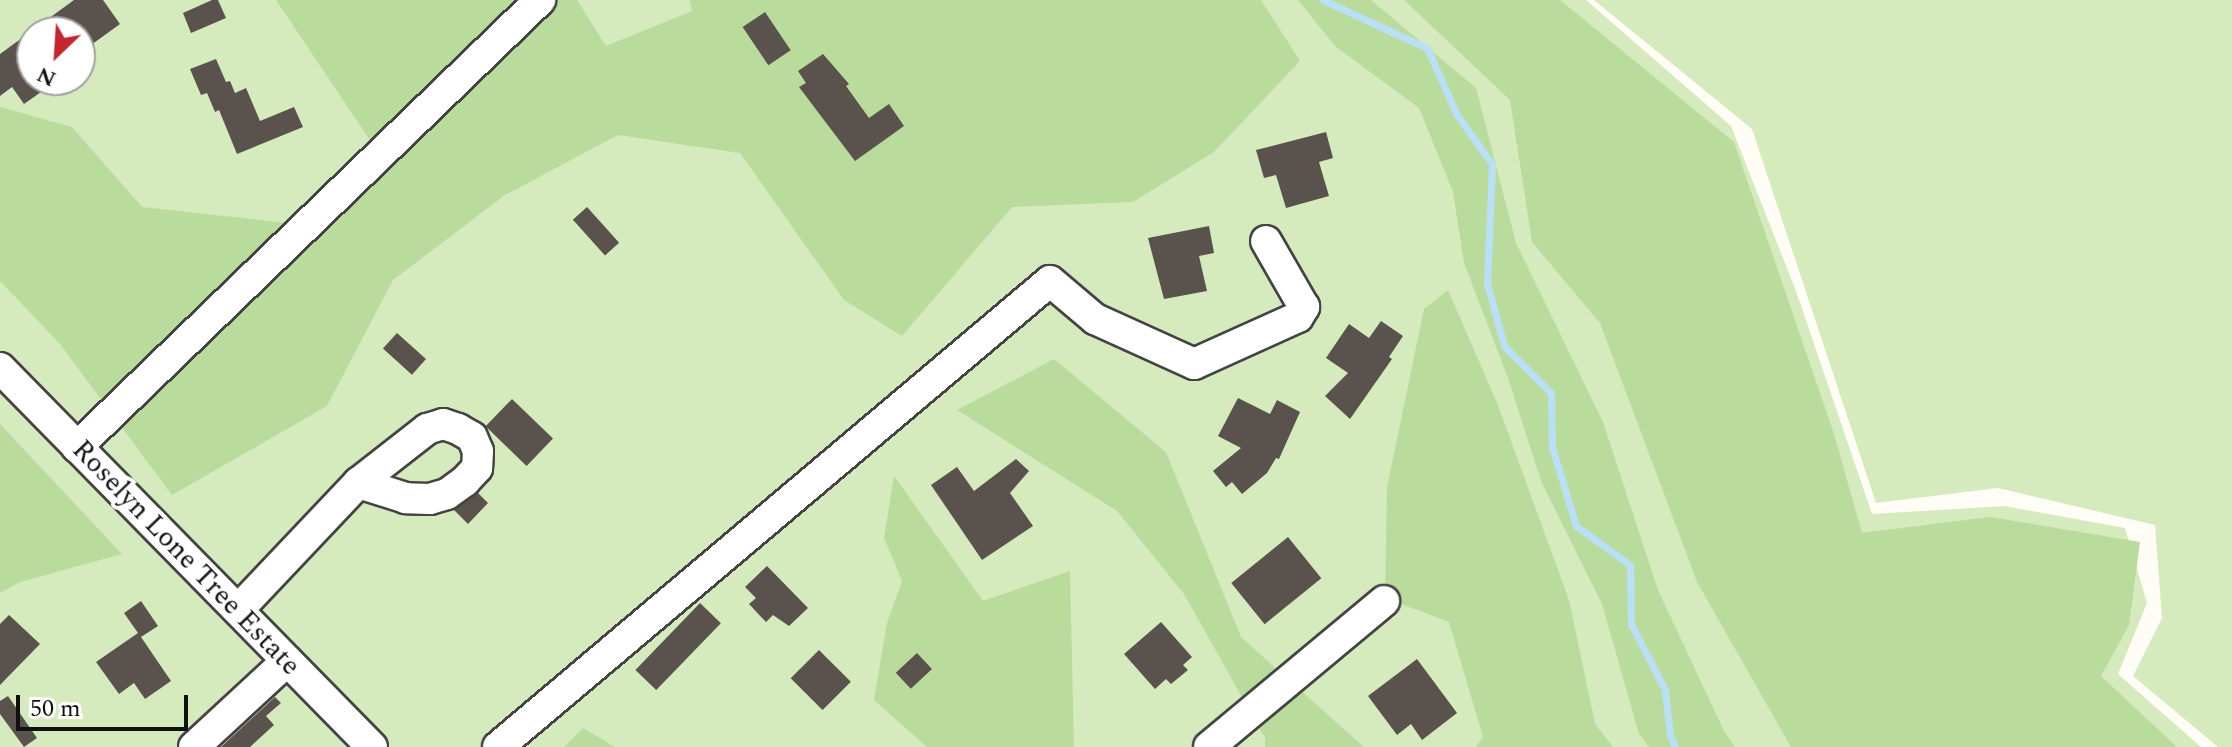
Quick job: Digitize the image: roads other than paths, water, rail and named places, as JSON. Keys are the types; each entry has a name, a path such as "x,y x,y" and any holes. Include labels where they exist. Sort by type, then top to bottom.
{"street":[{"path":"77,447 540,0"},
{"path":"509,743 1050,281 1095,319 1194,364 1298,317 1304,307 1266,241"},
{"name":"Roselyn Lone Tree Estate","path":"0,368 372,747"},
{"path":"238,610 358,483"},
{"path":"1209,747 1384,601"},
{"path":"194,747 287,661"}],"waterway":[{"path":"1323,0 1427,48 1457,115 1492,164 1487,283 1504,346 1551,393 1552,447 1576,526 1630,565 1631,624 1665,690 1670,735 1675,747"}]}
